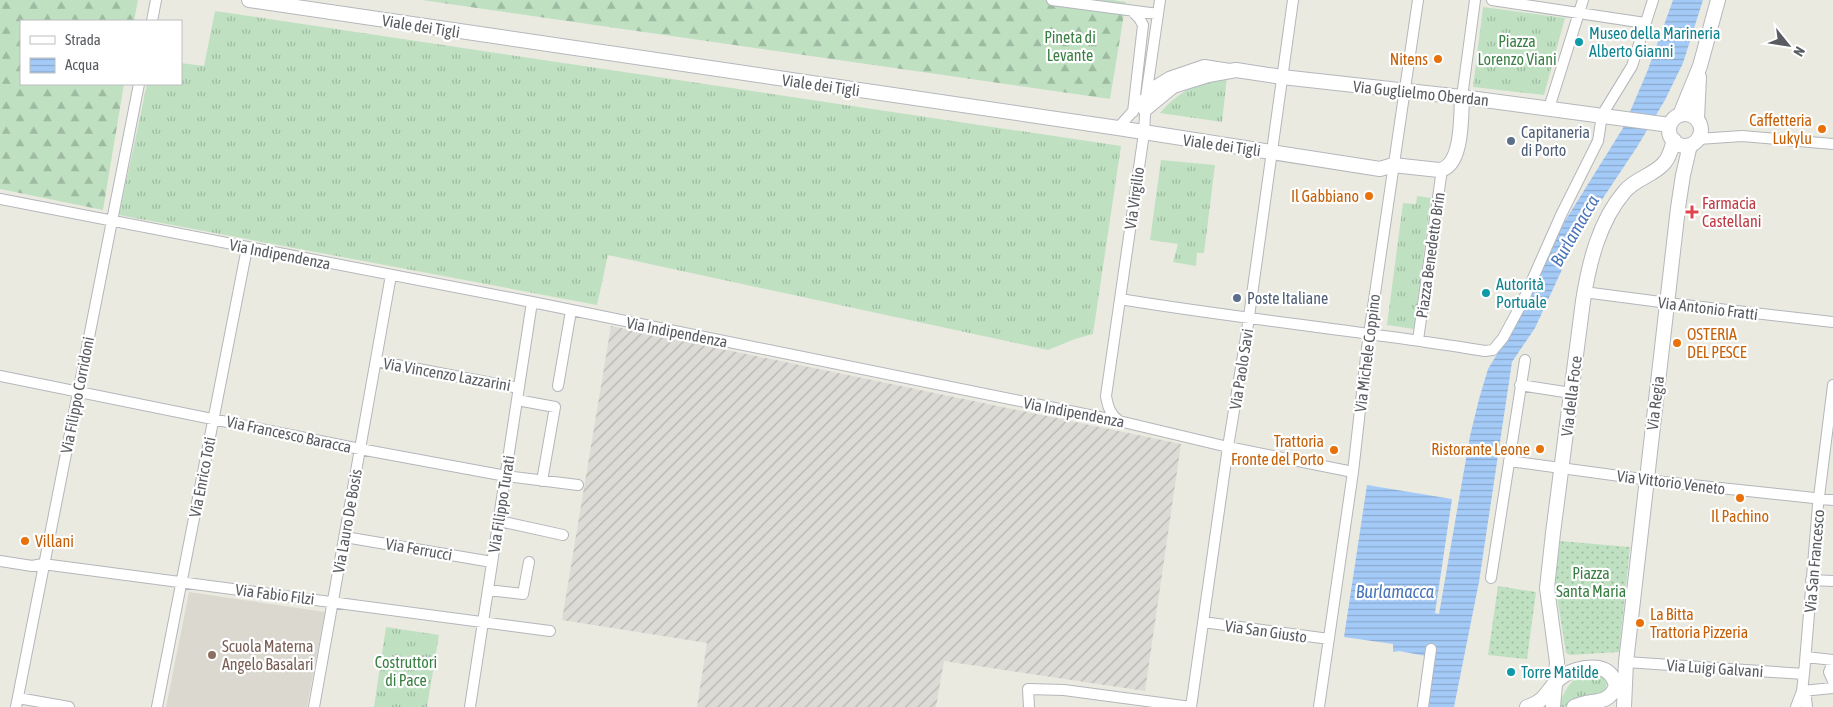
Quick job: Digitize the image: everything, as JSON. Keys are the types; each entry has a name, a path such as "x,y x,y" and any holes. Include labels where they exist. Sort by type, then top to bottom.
{"street":[{"path":"152,20 156,0"},
{"name":"Viale dei Tigli","path":"249,0 1118,128 1380,170 1393,165 1442,169"},
{"path":"1052,0 1158,14"},
{"name":"Via Virgilio","path":"1106,396 1144,133 1141,106 1160,0"},
{"name":"Via Paolo Savi","path":"1191,707 1228,446 1249,319 1293,0"},
{"name":"Via Michele Coppino","path":"1319,707 1353,472 1369,334 1418,0"},
{"path":"1442,169 1450,164 1456,154 1475,0"},
{"path":"1492,0 1645,23"},
{"path":"1549,108 1583,0"},
{"path":"1120,299 1249,319 1418,340 1490,352 1497,348 1522,303 1561,215 1598,141 1604,115 1632,66 1653,0"},
{"path":"1694,142 1701,130 1697,119 1700,66 1718,0"},
{"path":"1118,128 1141,106 1143,25 1132,11"},
{"path":"1700,66 1670,121 1670,134 1674,140 1682,145 1742,136 1833,144"},
{"name":"Via Guglielmo Oberdan","path":"1141,106 1179,84 1208,75 1236,70 1404,92 1670,121"},
{"name":"Via Filippo Corridoni","path":"17,702 140,85"},
{"path":"1670,121 1691,114 1697,119"},
{"name":"Via della Foce","path":"1552,706 1556,682 1557,657 1548,588 1584,292 1595,247 1617,202 1631,185 1665,163 1674,140"},
{"name":"Via Regia","path":"1624,707 1626,662 1667,303 1683,175 1694,142"},
{"name":"Piazza Benedetto Brin","path":"1418,340 1442,169"},
{"name":"Via Indipendenza","path":"1,202 112,221 532,302 1120,421 1353,472"},
{"name":"Via Enrico Toti","path":"157,707 247,248"},
{"name":"Via Lauro De Bosis","path":"314,707 391,275"},
{"name":"Via Antonio Fratti","path":"1584,292 1833,322"},
{"name":"Via Filippo Turati","path":"470,707 532,302"},
{"path":"558,386 571,310"},
{"path":"1491,578 1525,360"},
{"name":"Via Vincenzo Lazzarini","path":"376,361 519,388"},
{"name":"Via Francesco Baracca","path":"0,376 360,449 506,476 578,485"},
{"path":"1520,385 1571,393"},
{"name":"Via San Francesco","path":"1807,707 1806,698 1802,692 1811,580 1833,385"},
{"path":"1088,416 1098,409 1106,396"},
{"path":"1106,396 1108,407 1120,421"},
{"path":"517,400 555,407 542,481"},
{"name":"Via Vittorio Veneto","path":"1509,462 1646,480 1833,500"},
{"path":"499,521 563,534"},
{"name":"Via Ferrucci","path":"345,537 492,562"},
{"name":"Via Fabio Filzi","path":"0,561 32,566 43,564 550,631"},
{"path":"488,590 523,594 529,562"},
{"path":"1811,580 1833,581"},
{"name":"Via San Giusto","path":"1203,622 1329,639"},
{"path":"1423,707 1431,649"},
{"path":"1806,657 1833,661 1829,672 1833,681"},
{"name":"Via Regia","path":"1616,686 1626,662"},
{"name":"Via Luigi Galvani","path":"1626,662 1804,674"},
{"path":"1527,707 1542,699 1556,682 1576,670 1594,668 1608,671 1614,678 1616,686 1610,698 1602,702 1582,704 1574,707"},
{"path":"1796,707 1802,692 1833,688"},
{"path":"1029,707 1028,690 1064,690 1191,707"},
{"path":"17,702 69,707"},
{"path":"1602,702 1620,707"}],"shaded area":[{"path":"611,326 1181,444 1145,691 944,661 936,707 697,707 707,643 562,620"},
{"path":"189,592 325,612 307,707 166,707"}],"green space":[{"path":"0,0 138,0 134,20 20,20 20,85 124,85 103,210 0,189"},
{"name":"Pineta di Levante","path":"422,0 1113,0 1126,2 1110,99"},
{"name":"Piazza Lorenzo Viani","path":"1483,7 1565,18 1544,95 1473,87"},
{"path":"215,11 1121,146 1093,334 1048,350 608,255 597,305 119,215 147,85 182,85 182,63 204,66"},
{"path":"1227,77 1222,122 1160,113 1175,98 1190,89"},
{"path":"1161,160 1215,165 1204,253 1197,253 1196,266 1173,262 1178,244 1150,240"},
{"path":"1417,196 1431,198 1414,329 1387,325 1403,203 1416,204"},
{"name":"Piazza Santa Maria","path":"1560,541 1630,547 1619,652 1570,655 1566,653 1555,584"},
{"path":"1498,586 1536,592 1527,659 1488,655"},
{"name":"Costruttori di Pace","path":"386,627 439,635 427,707 374,707"},
{"path":"1584,675 1607,677 1606,693 1577,699 1564,707 1558,707 1571,683"}],"water":[{"name":"Burlamacca","path":"1673,0 1703,0 1683,63 1665,100 1637,147 1577,237 1535,328 1512,362 1479,582 1454,707 1428,707 1436,648 1427,646 1426,656 1399,651 1393,652 1393,644 1344,637 1367,485 1452,499 1435,613 1439,614 1470,436 1488,369 1519,318 1546,257 1565,221 1623,128 1647,72"}],"place":[{"name":"Museo della Marineria Alberto Gianni","path":"1579,42"},
{"name":"Nitens","path":"1438,59"},
{"name":"Caffetteria Lukylu","path":"1822,129"},
{"name":"Capitaneria di Porto","path":"1511,141"},
{"name":"Il Gabbiano","path":"1369,196"},
{"name":"Farmacia Castellani","path":"1692,212"},
{"name":"Autorità Portuale","path":"1486,293"},
{"name":"Poste Italiane","path":"1237,298"},
{"name":"OSTERIA DEL PESCE","path":"1677,343"},
{"name":"Ristorante Leone","path":"1540,449"},
{"name":"Trattoria Fronte del Porto","path":"1334,450"},
{"name":"Il Pachino","path":"1740,498"},
{"name":"Villani","path":"25,541"},
{"name":"La Bitta Trattoria Pizzeria","path":"1640,623"},
{"name":"Scuola Materna Angelo Basalari","path":"212,655"},
{"name":"Torre Matilde","path":"1511,672"}]}
